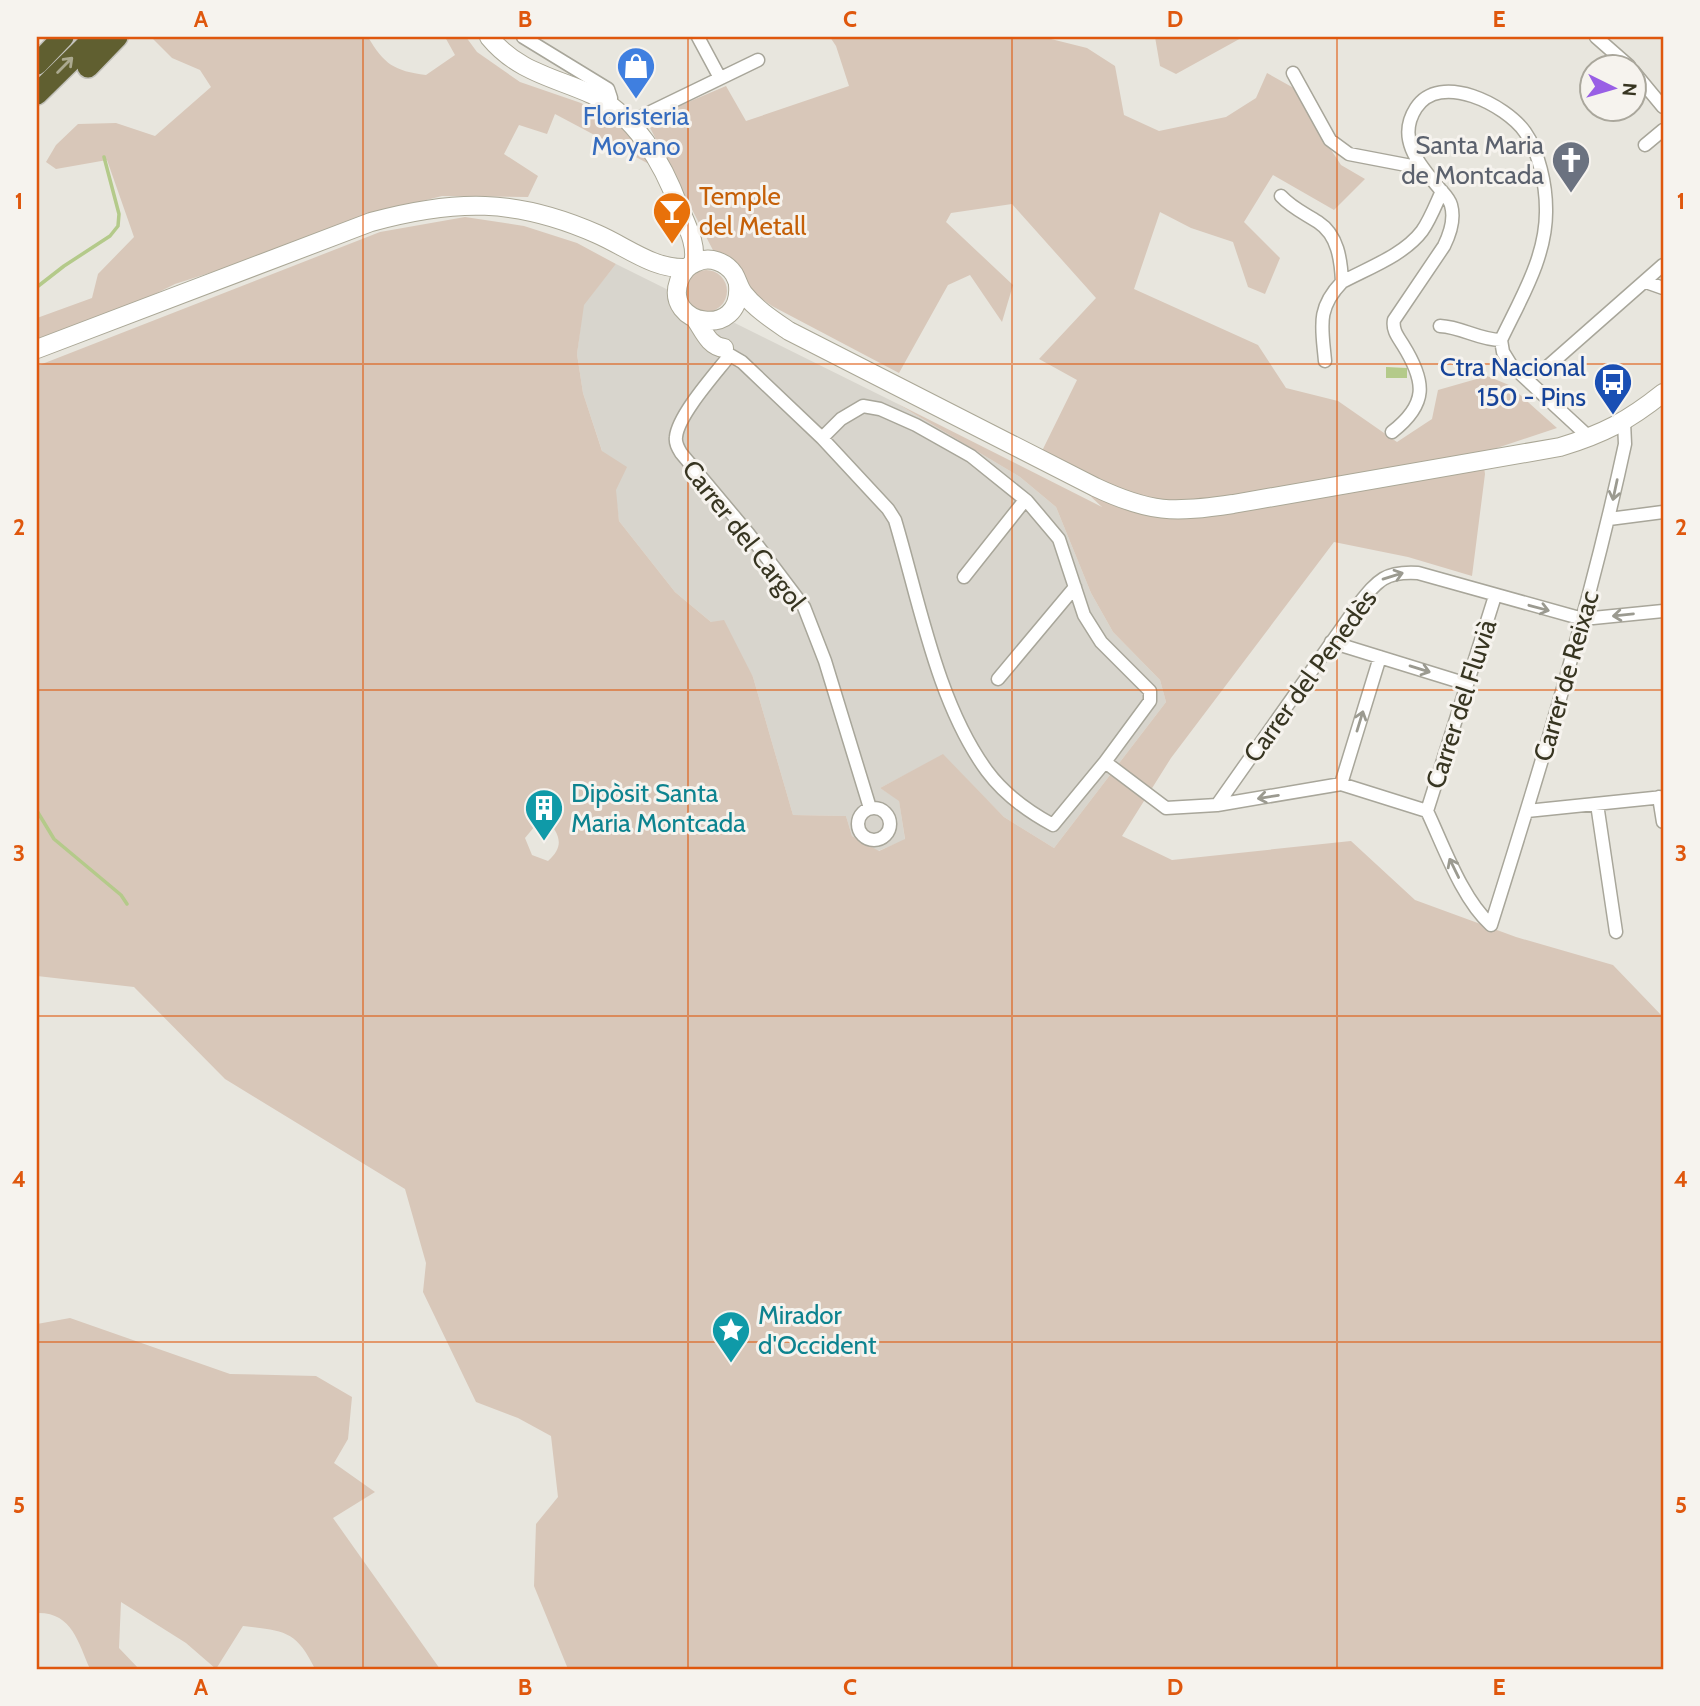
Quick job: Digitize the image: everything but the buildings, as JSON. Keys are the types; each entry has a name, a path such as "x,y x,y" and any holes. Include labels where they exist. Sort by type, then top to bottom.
{"highway":[{"path":"37,64 63,37"},
{"path":"37,94 95,37"},
{"path":"88,67 117,37"}],"main road":[{"path":"489,37 527,69 593,95 630,122 656,158 705,254 711,260 727,266 736,278 738,298 727,314 720,335 727,351"},
{"path":"677,201 693,243 695,256 679,280 677,293"},
{"path":"37,349 371,222 410,211 472,204 496,205 578,226 668,268 711,260"},
{"path":"647,260 677,293 681,306 696,320 710,342 727,351"},
{"path":"738,285 762,312 789,331 1095,487 1128,501 1158,509 1188,511 1560,447 1591,438 1624,422 1663,393"},
{"path":"696,320 710,322 727,314 762,312"}],"street":[{"path":"523,37 608,89 610,106"},
{"path":"698,37 720,78"},
{"path":"1596,37 1613,52"},
{"path":"630,122 758,60"},
{"path":"1293,73 1330,140 1349,154 1422,168"},
{"path":"1648,90 1663,107"},
{"path":"1392,432 1415,410 1420,391 1418,376 1393,325 1399,310 1449,237 1452,218 1451,204 1412,151 1407,133 1408,124 1423,99 1440,91 1451,91 1474,96 1508,114 1518,123 1531,143 1545,195 1546,222 1538,261 1501,340 1503,352 1511,365 1591,438"},
{"path":"1645,145 1663,130"},
{"path":"1325,361 1321,319 1331,293 1342,282 1405,247 1417,237 1442,191"},
{"path":"1281,196 1290,206 1321,224 1334,240 1339,255 1342,282"},
{"path":"1546,368 1663,265"},
{"path":"1646,282 1663,288"},
{"path":"1440,326 1451,327 1486,340 1501,340"},
{"path":"727,351 822,438 888,509 895,520 934,660 956,717 988,772 1027,810 1053,825 1105,762 1150,701 1150,691 1101,642 1084,615 1059,539 1025,500 971,456 916,425 880,409 863,406 841,419 822,438"},
{"name":"Carrer del Cargol","path":"727,351 678,426 675,440 681,453 748,533 804,607 825,660 870,808"},
{"name":"Carrer de Reixac","path":"1427,811 1469,898 1480,915 1491,925 1583,619 1625,444 1624,422"},
{"path":"964,577 1025,500"},
{"path":"1609,519 1663,512"},
{"name":"Carrer del Penedès","path":"1217,805 1331,642 1373,586 1385,577 1399,572 1418,573 1583,619 1663,611"},
{"path":"998,679 1075,587"},
{"name":"Carrer del Fluvià","path":"1427,811 1495,596"},
{"path":"1331,642 1467,684"},
{"path":"1342,785 1380,657"},
{"path":"1105,762 1166,808 1217,805 1342,785 1427,811"},
{"path":"1527,811 1661,797 1663,822"},
{"path":"1597,804 1616,932"}],"shaded area":[{"path":"151,37 368,37 379,54 391,65 426,75 455,55 445,37 466,37 477,52 520,82 581,103 625,128 649,164 555,114 547,134 519,125 504,154 538,176 528,197 442,196 360,217 175,284 149,297 37,339 37,318 92,298 98,274 134,237 107,160 56,169 46,162 56,145 78,124 116,123 155,136 211,87 200,70 172,58"},
{"path":"830,37 1043,37 1087,48 1115,66 1124,115 1159,131 1226,117 1256,98 1267,73 1299,91 1313,122 1341,165 1365,179 1334,210 1273,175 1244,222 1280,258 1265,294 1248,287 1233,242 1191,228 1160,212 1134,289 1258,345 1286,388 1338,401 1397,442 1432,419 1438,390 1487,376 1509,385 1557,428 1482,453 1485,474 1472,576 1408,557 1334,542 1171,758 1122,836 1172,860 1351,841 1415,900 1516,937 1613,965 1663,1017 1663,1669 568,1669 534,1586 536,1524 558,1497 551,1436 518,1418 476,1402 423,1292 426,1263 405,1189 225,1079 134,987 37,976 37,366 380,232 465,217 524,226 577,243 616,264 584,305 577,354 583,393 602,451 627,467 616,490 619,521 675,592 711,622 724,620 753,677 793,815 846,816 852,836 879,851 905,839 899,801 880,788 943,754 1004,817 1054,848 1166,702 1160,680 1113,632 1091,593 1056,507 1020,477 896,403 1102,507 1042,451 1077,380 1039,359 1096,298 1012,204 951,213 946,222 1013,285 1002,322 970,275 948,285 899,373 772,306 746,288 717,258 646,120 726,86 746,121 849,86 836,46","holes":["545,818 557,834 559,844 548,861 532,855 525,838 540,820"]},
{"path":"1155,37 1243,37 1176,74 1160,66"},
{"path":"616,264 896,403 1020,477 1056,507 1091,593 1113,632 1160,680 1166,702 1054,848 1004,817 943,755 880,788 899,800 905,840 878,851 852,836 846,816 793,815 753,677 711,622 675,592 619,521 615,490 583,393 577,354 583,305"},
{"path":"706,270 721,276 727,291 721,306 706,312 691,306 685,291 691,276"},
{"path":"1386,367 1407,368 1407,378 1386,378"},
{"path":"70,1318 230,1374 316,1376 352,1397 348,1439 334,1463 375,1492 333,1518 440,1669 315,1669 302,1647 287,1635 269,1629 243,1626 216,1669 186,1643 121,1602 119,1648 139,1669 90,1669 77,1639 66,1623 49,1614 37,1613 37,1324"}],"waterway":[{"path":"37,287 110,236 118,226 119,214 104,157"},
{"path":"37,811 54,839 121,895 127,904"}],"place":[{"name":"Floristeria Moyano","path":"636,100"},
{"name":"Santa Maria de Montcada","path":"1571,194"},
{"name":"Temple del Metall","path":"672,245"},
{"name":"Ctra Nacional 150 - Pins","path":"1613,416"},
{"name":"Dipòsit Santa Maria Montcada","path":"544,842"},
{"name":"Mirador d'Occident","path":"731,1364"}]}
